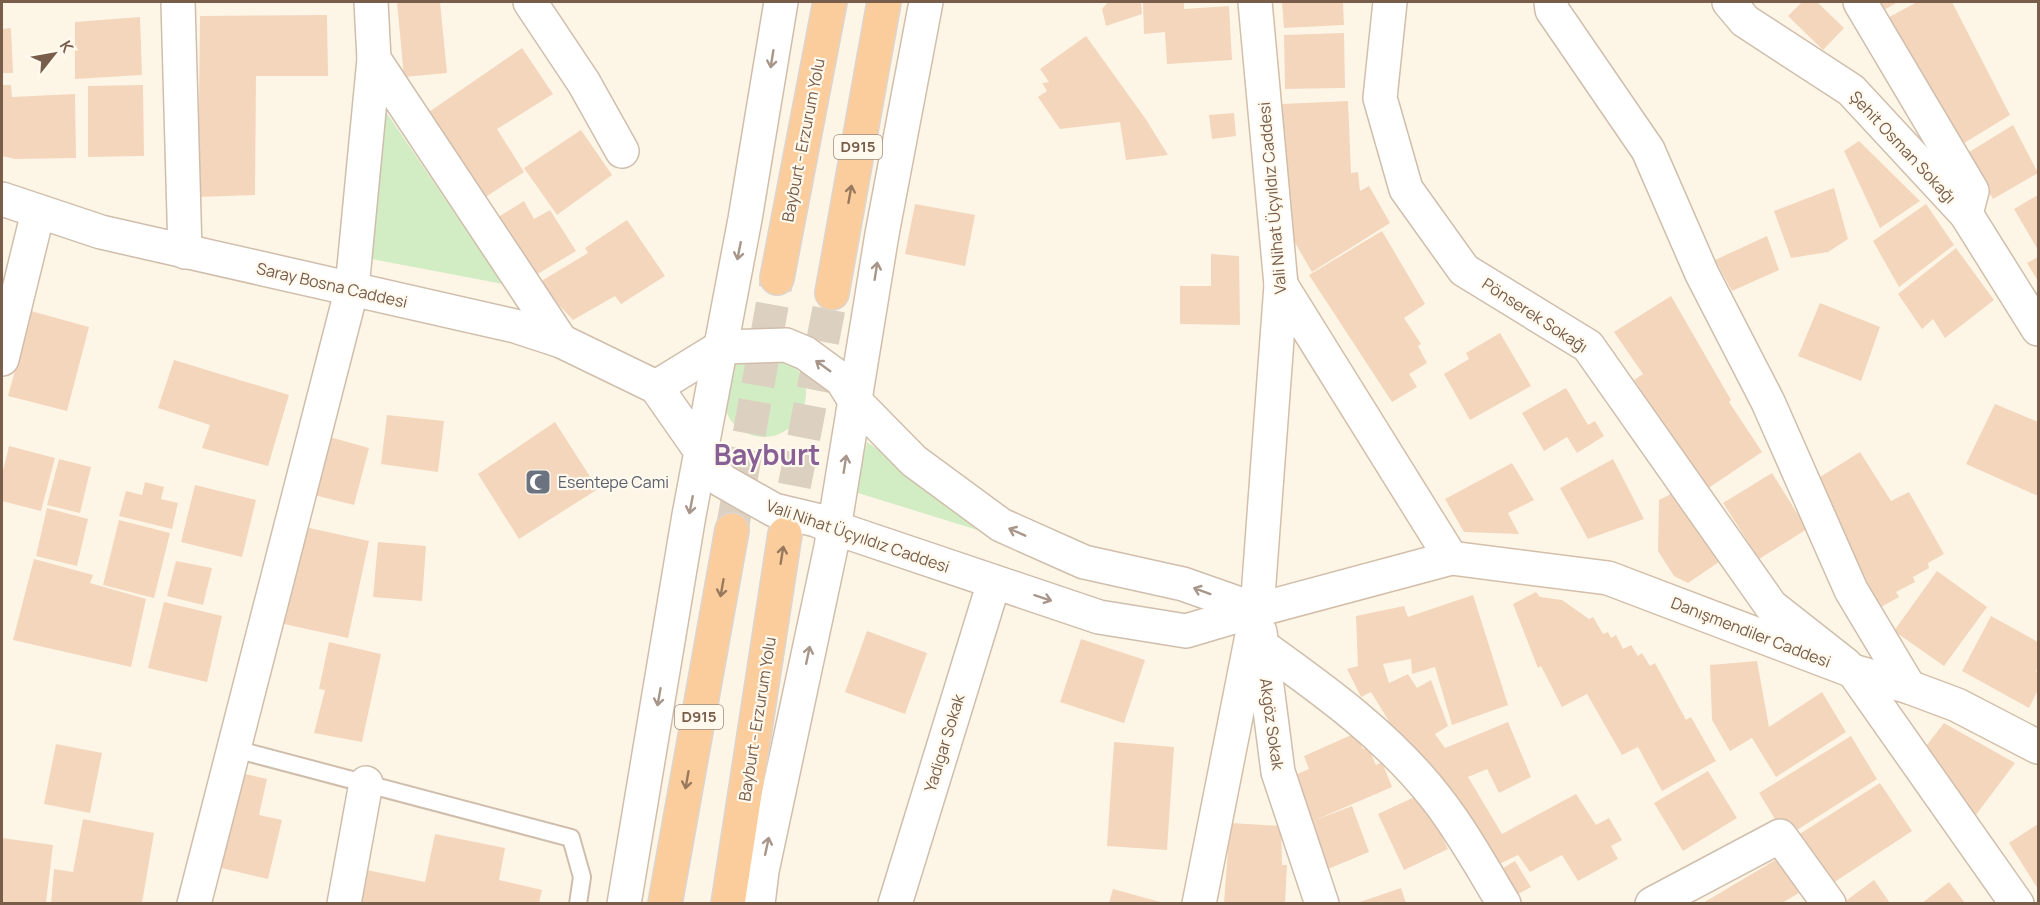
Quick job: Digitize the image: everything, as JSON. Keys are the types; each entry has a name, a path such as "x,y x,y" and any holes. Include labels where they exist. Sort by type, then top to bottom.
{"highway":[{"name":"Bayburt - Erzurum Yolu","path":"777,278 830,2"},
{"name":"D915","path":"832,293 884,2"},
{"name":"D915","path":"665,903 732,530"},
{"name":"Bayburt - Erzurum Yolu","path":"728,903 785,534"}],"street":[{"path":"178,2 185,252"},
{"path":"194,903 236,749 257,652 352,288 374,59 371,2"},
{"path":"530,2 584,83 622,151"},
{"path":"624,903 781,2"},
{"path":"758,903 762,871 835,528 882,234 926,2"},
{"name":"Vali Nihat Üçyıldız Caddesi","path":"1199,903 1257,610 1281,285 1255,2"},
{"name":"Pönserek Sokağı","path":"1390,2 1380,98 1406,189 1464,270 1588,346 1771,606 1853,671"},
{"path":"1551,2 1552,10 1648,150 1702,274 1768,402 1851,590 1908,687"},
{"name":"Şehit Osman Sokağı","path":"1729,2 1745,21 1851,90 1966,214 2038,329"},
{"path":"1860,2 1972,191 1966,214"},
{"path":"374,59 561,341"},
{"name":"Saray Bosna Caddesi","path":"2,199 101,232 515,326 561,341 656,387"},
{"path":"2,359 38,212"},
{"path":"656,387 721,347 786,345 805,352 842,380 855,401 935,478 1001,525 1084,562 1183,584 1257,610 1451,558 1281,285"},
{"name":"Vali Nihat Üçyıldız Caddesi","path":"656,387 721,480 774,510 816,520 1099,617 1186,631 1257,610"},
{"name":"Danışmendiler Caddesi","path":"1451,558 1608,578 1853,671 1908,687 1957,705 2038,747"},
{"name":"Yadigar Sokak","path":"895,903 994,582"},
{"name":"Akgöz Sokak","path":"1257,610 1278,772 1322,903"},
{"path":"1262,646 1334,697 1399,755 1438,800 1504,903"},
{"path":"1853,671 2017,903"},
{"path":"344,903 366,783"},
{"path":"1652,903 1779,836 1829,903"}],"lane":[{"path":"236,749 571,838 582,877 578,903"}],"green space":[{"path":"386,112 503,284 361,257"},
{"path":"768,354 793,366 801,376 806,398 803,410 789,429 778,435 760,437 742,430 732,422 726,411 726,401 735,365 747,358"},
{"path":"867,442 1013,541 855,492"}],"building":[{"path":"397,2 440,2 447,73 404,77"},
{"path":"1108,2 1141,2 1142,14 1106,26 1102,9"},
{"path":"1143,2 1184,2 1184,9 1229,6 1232,60 1167,64 1165,32 1144,34"},
{"path":"1282,2 1343,2 1344,25 1284,28"},
{"path":"1802,2 1817,2 1844,28 1823,50 1788,16"},
{"path":"1879,2 1898,2 1884,10"},
{"path":"1917,2 1952,2 2010,115 1961,145 1882,21"},
{"path":"327,15 328,76 256,76 255,195 198,197 200,16"},
{"path":"140,17 142,75 75,79 75,22"},
{"path":"11,28 13,73 2,73 2,29"},
{"path":"1344,33 1345,88 1285,89 1284,35"},
{"path":"1086,36 1145,118 1168,155 1126,160 1120,122 1060,129 1038,97 1047,91 1042,83 1049,82 1040,69"},
{"path":"522,48 553,94 497,129 524,172 481,200 426,114"},
{"path":"2,85 11,85 12,97 75,94 76,158 15,159 2,156"},
{"path":"143,85 144,156 88,157 88,86"},
{"path":"1348,101 1351,173 1358,172 1360,191 1369,186 1390,223 1312,272 1291,236 1282,104"},
{"path":"1234,113 1236,136 1212,139 1209,115"},
{"path":"2013,125 2038,173 1993,199 1966,154"},
{"path":"581,130 612,175 557,215 524,168"},
{"path":"1859,141 1920,201 1880,228 1844,151"},
{"path":"1834,188 1848,239 1828,252 1791,258 1774,211"},
{"path":"2038,195 2038,250 2014,209"},
{"path":"524,201 534,219 550,210 576,251 531,278 495,219"},
{"path":"915,204 975,215 965,266 905,254"},
{"path":"1926,204 1954,245 1899,287 1873,241"},
{"path":"627,220 665,276 621,304 615,296 573,320 538,283 588,253 585,248"},
{"path":"1382,231 1425,304 1404,318 1421,344 1418,346 1427,363 1409,374 1417,387 1392,402 1309,275"},
{"path":"1767,236 1779,270 1732,291 1715,260"},
{"path":"1956,248 1994,300 1945,338 1933,319 1922,329 1898,294"},
{"path":"1211,254 1239,256 1240,325 1180,324 1180,286 1211,286"},
{"path":"2038,257 2038,281 2027,263"},
{"path":"1671,296 1731,400 1729,402 1762,452 1707,489 1634,380 1643,374 1614,332"},
{"path":"1820,303 1880,327 1861,381 1798,356"},
{"path":"31,311 89,327 67,411 8,396"},
{"path":"1500,333 1531,386 1470,420 1444,374 1469,359 1466,353"},
{"path":"174,360 289,395 268,466 202,448 210,425 158,408"},
{"path":"1566,388 1588,425 1595,421 1604,436 1577,453 1567,437 1544,451 1522,413"},
{"path":"1995,404 2038,422 2038,496 1966,464"},
{"path":"387,415 444,421 438,472 381,464"},
{"name":"Esentepe Cami","path":"555,422 598,489 519,539 478,474"},
{"path":"326,436 369,448 354,505 310,494"},
{"path":"9,446 55,458 41,511 2,501 2,475"},
{"path":"1860,452 1891,501 1909,492 1944,554 1928,563 1929,568 1913,577 1915,582 1896,592 1899,597 1881,607 1812,482"},
{"path":"59,459 91,467 80,513 47,505"},
{"path":"1613,459 1644,519 1588,539 1560,488"},
{"path":"1512,463 1534,500 1508,513 1519,534 1464,532 1445,499"},
{"path":"1772,473 1807,529 1759,559 1723,503"},
{"path":"145,482 164,487 161,499 178,503 172,529 119,516 126,491 142,495"},
{"path":"195,485 256,500 242,557 181,542"},
{"path":"1671,494 1722,560 1688,583 1674,576 1658,551 1659,500"},
{"path":"47,508 88,519 77,566 36,556"},
{"path":"119,520 170,533 154,598 103,585"},
{"path":"305,527 369,541 348,638 284,624"},
{"path":"378,542 426,546 422,601 373,597"},
{"path":"34,559 93,575 90,583 146,599 131,667 13,640"},
{"path":"176,561 212,568 203,605 167,596"},
{"path":"1937,571 1987,607 1944,666 1894,631"},
{"path":"1536,592 1540,597 1562,600 1589,619 1593,617 1603,634 1608,632 1611,638 1616,635 1623,649 1631,645 1638,656 1642,653 1650,666 1655,663 1686,720 1691,717 1716,761 1662,791 1638,747 1622,755 1587,694 1562,707 1541,666 1538,668 1513,604"},
{"path":"1473,595 1508,705 1452,725 1435,667 1412,674 1411,659 1383,664 1389,683 1408,674 1417,688 1431,680 1448,726 1435,734 1445,748 1508,722 1531,777 1499,793 1487,769 1468,777 1502,834 1576,794 1596,825 1609,818 1622,840 1611,846 1618,859 1578,881 1562,855 1530,872 1518,855 1495,866 1407,751 1371,692 1361,697 1347,669 1358,666 1356,616 1404,606 1408,617"},
{"path":"164,602 222,616 207,682 148,668"},
{"path":"1991,616 2038,642 2036,671 2038,690 2029,708 1962,671"},
{"path":"867,631 927,653 905,714 845,692"},
{"path":"1081,639 1145,660 1124,723 1060,702"},
{"path":"329,642 381,654 362,742 314,733 325,690 319,689"},
{"path":"1757,661 1769,727 1822,692 1846,732 1776,777 1752,738 1730,751 1712,720 1710,665"},
{"path":"1944,723 2015,763 1975,816 1923,750"},
{"path":"1356,733 1363,749 1368,747 1376,765 1382,762 1392,787 1313,821 1352,806 1369,852 1328,869 1310,822 1286,779 1309,769 1304,756"},
{"path":"1851,736 1877,779 1786,837 1759,793"},
{"path":"1114,742 1174,747 1167,850 1107,846"},
{"path":"56,744 102,753 90,813 44,804"},
{"path":"1708,771 1737,818 1683,851 1654,803"},
{"path":"241,773 267,779 259,815 282,820 268,879 217,867"},
{"path":"1880,783 1912,831 1830,885 1798,835"},
{"path":"1421,794 1448,849 1404,870 1378,814"},
{"path":"83,819 154,833 142,903 51,903 54,869 73,872"},
{"path":"1230,823 1281,826 1282,865 1287,865 1285,903 1224,903"},
{"path":"2038,824 2038,889 2009,843"},
{"path":"435,834 505,848 499,880 542,890 539,903 350,903 357,868 425,882"},
{"path":"2,838 53,845 46,903 2,903"},
{"path":"1777,859 1799,893 1782,903 1703,903"},
{"path":"1515,861 1531,887 1514,896 1498,871"},
{"path":"1874,880 1890,903 1843,903"},
{"path":"1949,882 1965,903 1922,903"},
{"path":"1401,888 1406,903 1357,903"},
{"path":"1113,889 1164,903 1109,903"}],"tunnel":[{"path":"732,530 777,278"},
{"path":"785,534 832,293"}],"place":[{"name":"Esentepe Cami","path":"538,482"}],"district":[{"name":"Bayburt","path":"767,455"}]}
